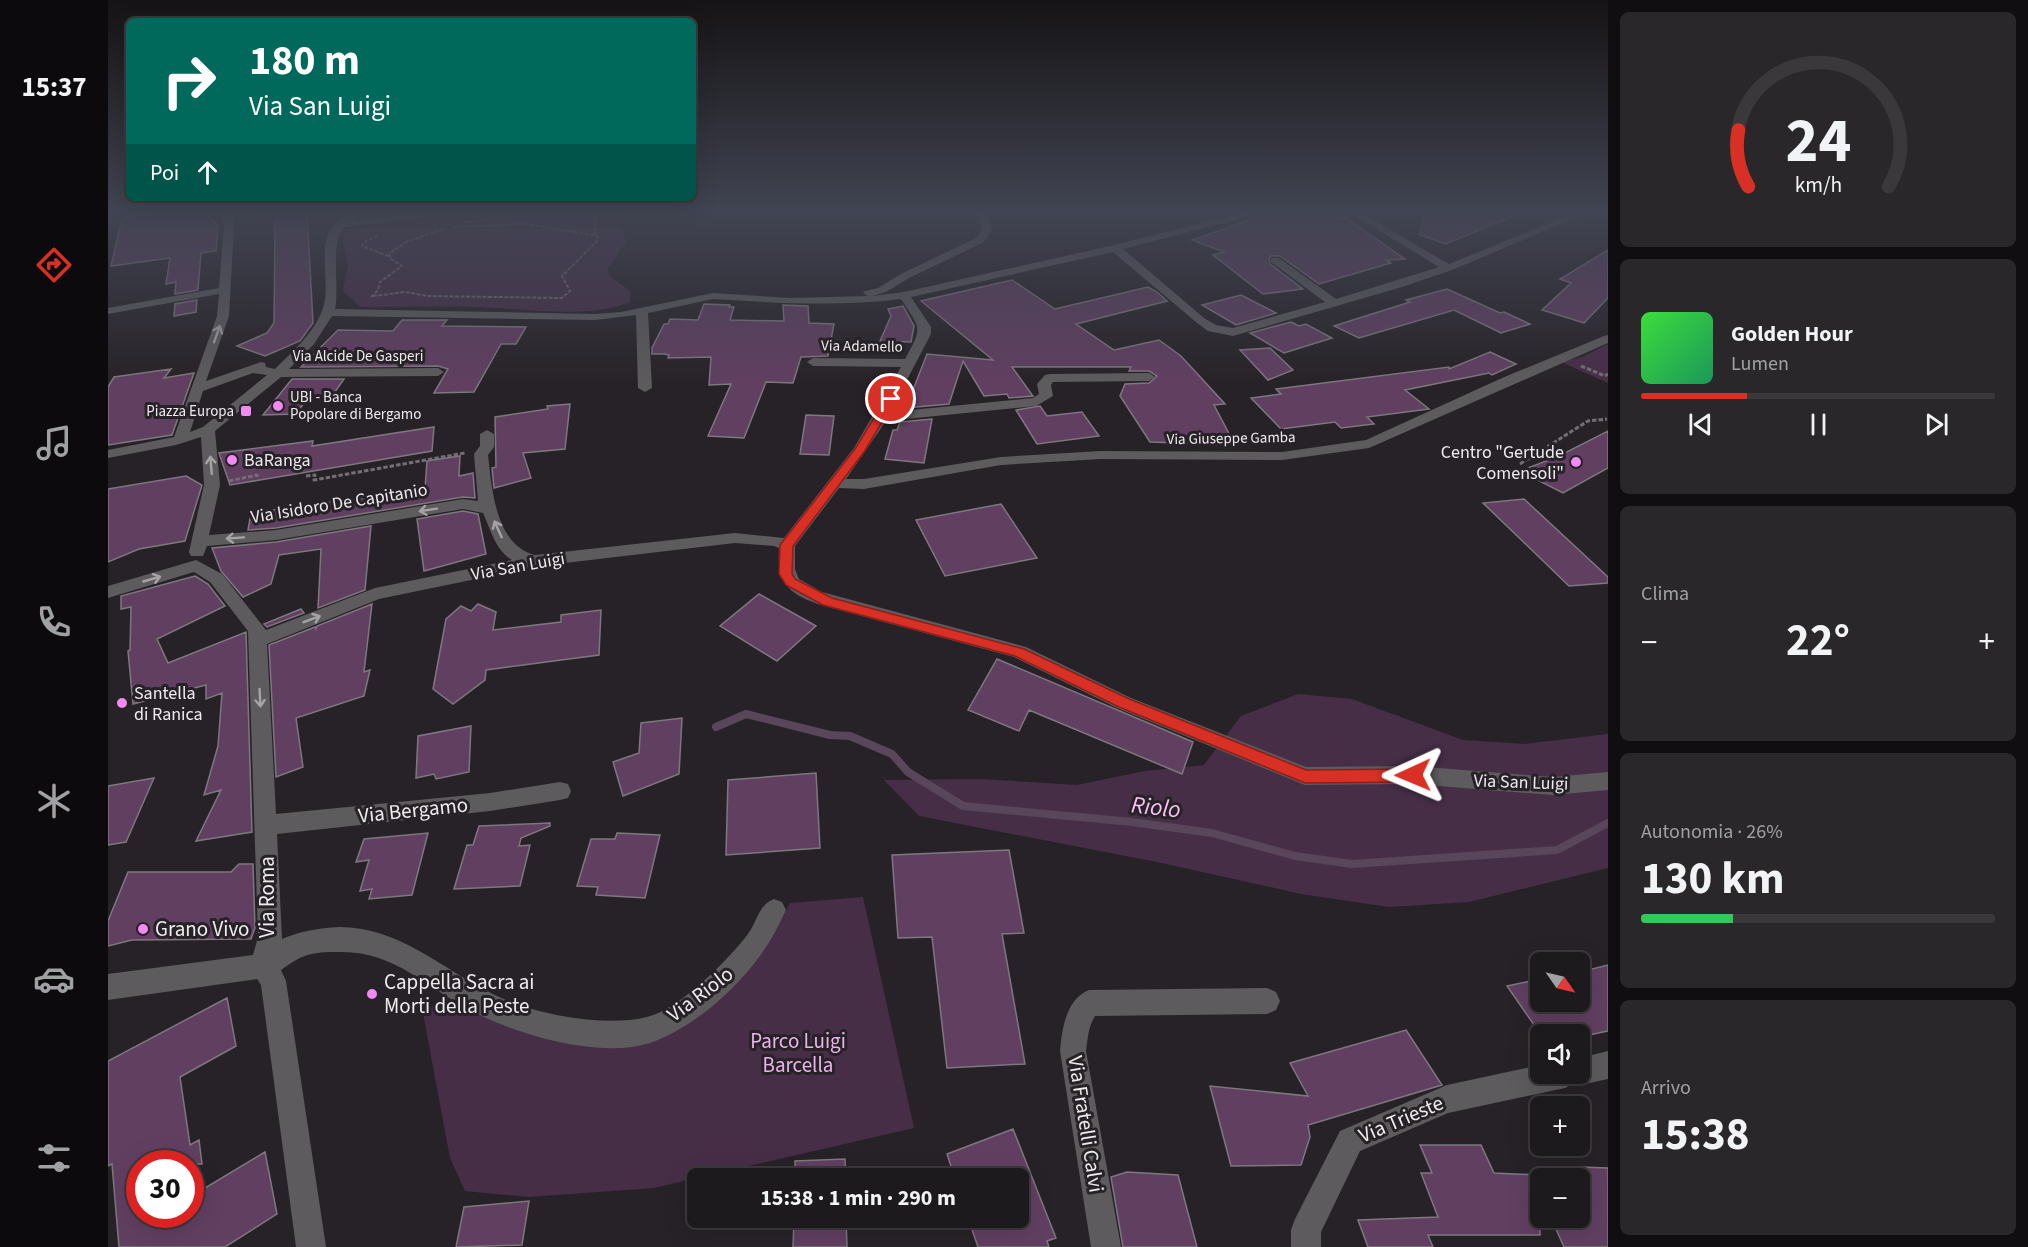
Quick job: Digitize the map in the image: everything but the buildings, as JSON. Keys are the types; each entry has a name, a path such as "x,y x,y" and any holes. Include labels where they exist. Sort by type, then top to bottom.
{"street":[{"path":"180,439 223,316 226,269"},
{"path":"108,464 208,435 278,373 310,341 328,312 332,296 332,269"},
{"path":"790,301 805,297 864,295 882,290 919,269"},
{"path":"328,312 595,317 713,296 790,301 864,300 904,295 1020,269"},
{"path":"1140,269 1200,320 1222,331 1233,332 1444,269"},
{"path":"1288,269 1334,303"},
{"path":"108,310 224,290"},
{"path":"787,545 860,450 881,417 925,334 925,327 904,295"},
{"path":"642,310 645,388"},
{"name":"Via Giuseppe Gamba","path":"833,483 864,484 1001,461 1101,455 1282,456 1369,444 1507,381 1608,339"},
{"path":"197,389 278,359 310,341"},
{"name":"Via Adamello","path":"813,362 910,363"},
{"path":"252,369 278,373"},
{"name":"Via Alcide De Gasperi","path":"278,373 438,372"},
{"path":"881,417 1036,402 1046,396 1044,384 1050,378 1149,377"},
{"path":"213,382 239,381 251,395"},
{"path":"487,434 487,447 481,454 486,507 490,511 508,552 520,559 539,560"},
{"path":"108,454 208,435"},
{"path":"108,592 196,566 198,541 212,485 208,435"},
{"name":"Via Isidoro De Capitanio","path":"198,541 276,535 463,504 486,507"},
{"name":"Via San Luigi","path":"258,640 375,594 539,560 735,538 775,541 787,545 786,574 790,582 803,591 828,601 1019,652 1124,703 1305,777 1413,775 1553,786 1608,781"},
{"path":"486,572 504,559 508,552"},
{"name":"Via Roma","path":"196,566 216,579 257,630 270,937 263,966"},
{"name":"Via Bergamo","path":"266,825 490,802 560,791"},
{"name":"Via Riolo","path":"263,966 293,946 302,944 337,940 373,942 394,950 458,989 509,1014 578,1030 616,1035 650,1030 678,1015 706,995 736,967 759,940 774,910"},
{"path":"108,987 263,966 273,981 311,1247"},
{"name":"Via Fratelli Calvi","path":"1106,1247 1073,1051 1075,1026 1079,1014 1089,1003 1267,1001"},
{"path":"1590,1069 1608,1065"},
{"name":"Via Trieste","path":"1306,1247 1306,1230 1350,1141 1447,1099 1530,1081"}],"path":[{"path":"373,296 380,282 398,269"},
{"path":"359,311 360,301 373,296 405,292 428,296 561,298 570,291 562,276 568,269"},
{"path":"1580,366 1605,376 1608,374"},
{"path":"1520,464 1587,421 1607,419"},
{"path":"306,476 315,475 314,480 469,452 481,454"},
{"path":"212,485 257,475 259,478"}],"green space":[{"path":"347,269 608,269 610,276 630,291 630,302 594,311 574,312 476,307 361,307 343,291"},
{"path":"1608,344 1608,383 1561,362 1582,357"},
{"path":"1298,694 1352,699 1463,740 1524,744 1608,734 1608,868 1469,902 1389,907 1301,894 1157,862 919,816 884,780 981,779 1077,785 1145,771 1204,765 1241,716"},
{"name":"Parco Luigi Barcella","path":"863,897 914,1128 741,1168 687,1168 687,1180 654,1188 529,1197 465,1191 450,1158 423,1013 445,998 506,1025 641,1043 758,956 777,929 790,903"}],"waterway":[{"name":"Riolo","path":"716,727 746,714 830,735 850,736 892,754 908,772 963,806 1132,822 1212,833 1295,856 1352,864 1557,850 1608,823"}],"place":[{"name":"UBI - Banca Popolare di Bergamo","path":"278,406"},
{"name":"Piazza Europa","path":"246,411"},
{"name":"BaRanga","path":"232,460"},
{"name":"Centro \"Gertude Comensoli\"","path":"1576,462"},
{"name":"Santella di Ranica","path":"122,703"},
{"name":"Grano Vivo","path":"143,929"},
{"name":"Cappella Sacra ai Morti della Peste","path":"372,994"}],"route":[{"path":"891,399 860,450 787,545 785,563 786,574 790,582 803,591 828,601 1019,652 1124,703 1305,777 1413,775"}]}
